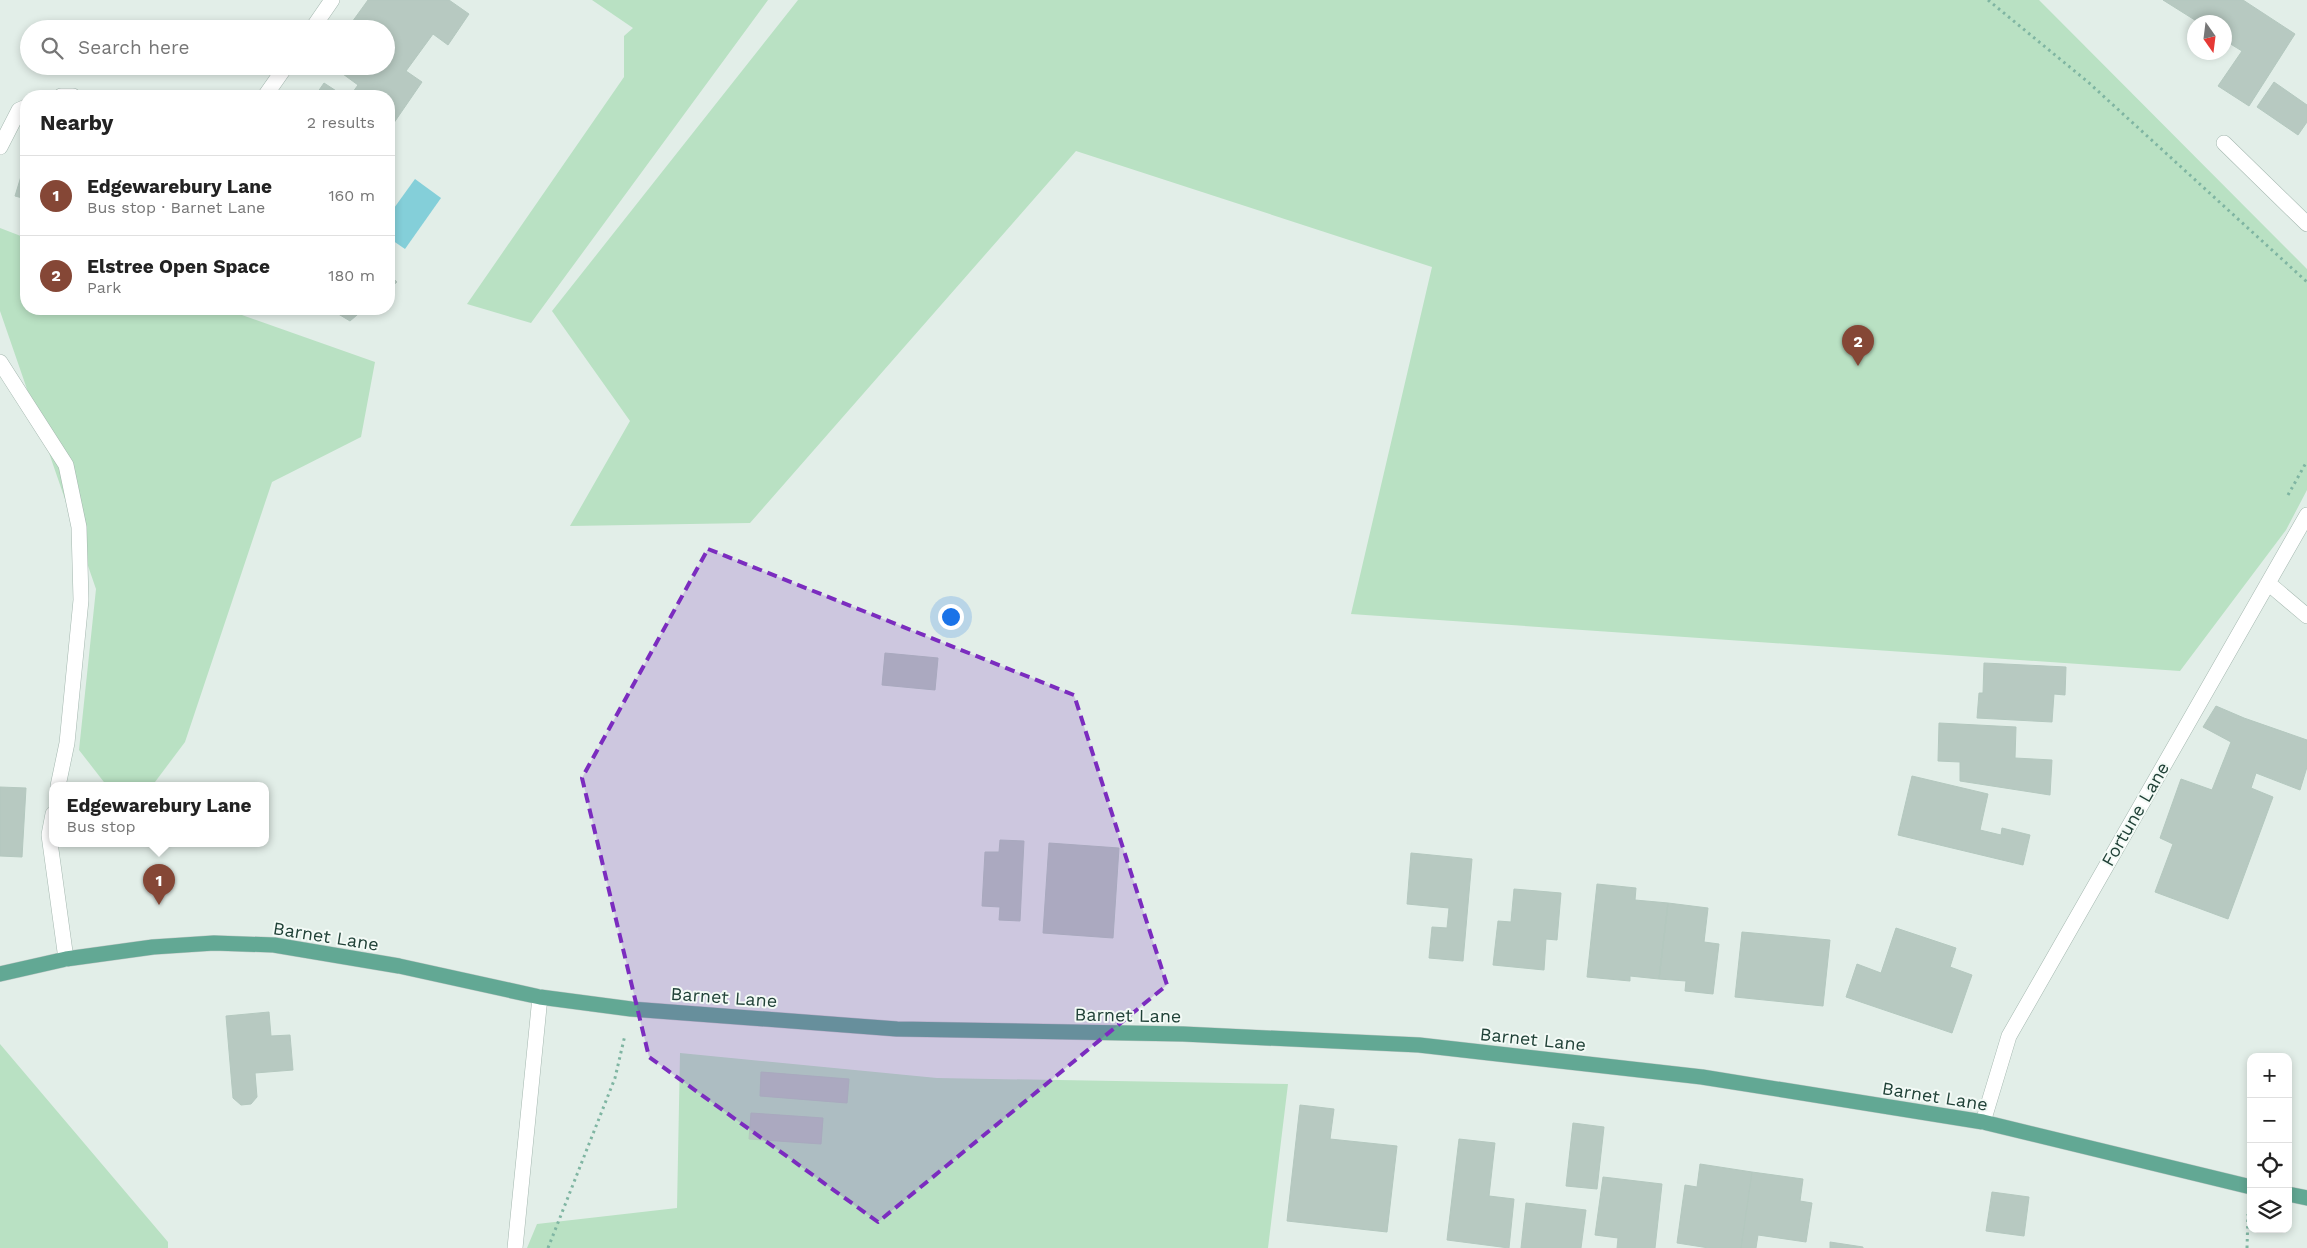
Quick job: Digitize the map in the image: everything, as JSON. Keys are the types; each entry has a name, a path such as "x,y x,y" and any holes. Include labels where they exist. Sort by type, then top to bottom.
{"main road":[{"name":"Barnet Lane","path":"0,974 66,959 153,947 214,943 274,945 399,966 540,997 632,1009 897,1029 1183,1034 1419,1045 1702,1077 1983,1122 2247,1186"},
{"path":"2292,1195 2307,1198"}],"street":[{"path":"318,20 332,0"},
{"path":"269,90 280,75"},
{"path":"0,147 20,110"},
{"path":"2224,142 2307,224"},
{"path":"0,362 66,465 80,527 81,600 67,743 59,782"},
{"name":"Fortune Lane","path":"1983,1122 2009,1036 2307,515"},
{"path":"2268,583 2307,616"},
{"path":"50,847 66,959"},
{"path":"515,1248 540,997"}],"path":[{"path":"1988,0 2088,82 2307,282"},
{"path":"548,1248 615,1078 632,1009"},
{"path":"2247,1248 2250,1188"}],"highlighted area":[{"path":"708,549 1074,695 1167,985 878,1222 649,1057 582,778"}],"green space":[{"path":"592,0 768,0 531,323 467,304 624,77 624,36 633,28"},
{"path":"798,0 2039,0 2307,269 2307,490 2286,530 2180,671 1351,614 1432,267 1076,151 750,523 570,526 630,421 552,311"},
{"path":"0,228 20,236 20,315 242,315 375,362 361,437 272,482 185,742 155,782 104,782 79,750 96,589 0,311"},
{"path":"0,1044 168,1242 168,1248 0,1248"},
{"path":"680,1053 937,1078 1288,1084 1268,1248 527,1248 537,1224 677,1208"}],"water":[{"path":"415,179 441,198 405,249 395,242 395,207"}],"building":[{"path":"368,0 449,0 469,14 448,45 433,34 406,71 422,82 395,121 395,90 354,90 358,85 344,75 395,75 395,20 354,20"},
{"path":"2163,0 2243,0 2295,34 2249,106 2218,86 2242,51 2232,45 2232,15 2187,15"},
{"path":"2274,82 2307,105 2307,122 2298,135 2257,107"},
{"path":"324,83 335,90 319,90"},
{"path":"20,180 20,197 15,196"},
{"path":"340,315 357,315 350,321"},
{"path":"885,653 938,658 935,690 882,685"},
{"path":"1984,663 2066,667 2065,695 2054,694 2052,722 1977,718 1979,693 1983,693"},
{"path":"2216,706 2307,740 2307,767 2300,790 2256,773 2251,788 2273,797 2228,919 2155,892 2173,844 2160,838 2181,779 2212,790 2231,742 2203,727"},
{"path":"1939,723 2016,727 2015,758 2052,760 2050,795 1960,781 1960,762 1938,761"},
{"path":"1912,776 1988,794 1980,830 2001,835 2002,828 2030,835 2023,865 1898,835"},
{"path":"0,787 26,788 22,857 0,856"},
{"path":"1000,840 1024,841 1020,921 999,920 1000,907 982,906 985,852 999,852"},
{"path":"1049,843 1119,848 1113,938 1043,933"},
{"path":"1411,853 1472,859 1463,961 1429,958 1432,927 1447,928 1449,908 1407,904"},
{"path":"1597,884 1636,888 1635,900 1668,903 1659,979 1630,976 1630,981 1587,977"},
{"path":"1514,889 1561,893 1557,940 1546,939 1544,970 1493,965 1498,921 1511,922"},
{"path":"1668,903 1708,908 1704,942 1719,944 1713,994 1685,991 1686,981 1659,979"},
{"path":"1896,928 1956,948 1950,967 1972,975 1952,1033 1846,997 1857,964 1881,973"},
{"path":"1742,932 1830,940 1823,1006 1735,997"},
{"path":"269,1012 271,1036 290,1035 293,1070 255,1073 257,1097 251,1104 241,1105 233,1098 226,1016"},
{"path":"761,1072 849,1079 847,1103 760,1096"},
{"path":"1300,1105 1334,1109 1330,1139 1397,1146 1387,1232 1287,1221"},
{"path":"751,1113 823,1118 821,1144 749,1139"},
{"path":"1573,1123 1604,1127 1597,1189 1566,1186"},
{"path":"1459,1139 1495,1143 1489,1196 1514,1199 1509,1248 1447,1240"},
{"path":"1700,1164 1752,1172 1741,1248 1709,1248 1677,1243 1685,1185 1697,1187"},
{"path":"1752,1172 1803,1179 1800,1201 1812,1203 1806,1242 1758,1235 1756,1248 1741,1248"},
{"path":"1603,1177 1662,1184 1655,1248 1617,1248 1618,1238 1595,1235"},
{"path":"1992,1192 2029,1197 2024,1236 1986,1231"},
{"path":"1526,1203 1586,1210 1581,1248 1521,1248"},
{"path":"1830,1242 1863,1247 1863,1248 1830,1248"}],"place":[{"name":"Elstree Open Space","path":"1858,366"},
{"name":"Edgewarebury Lane","path":"159,905"}]}
